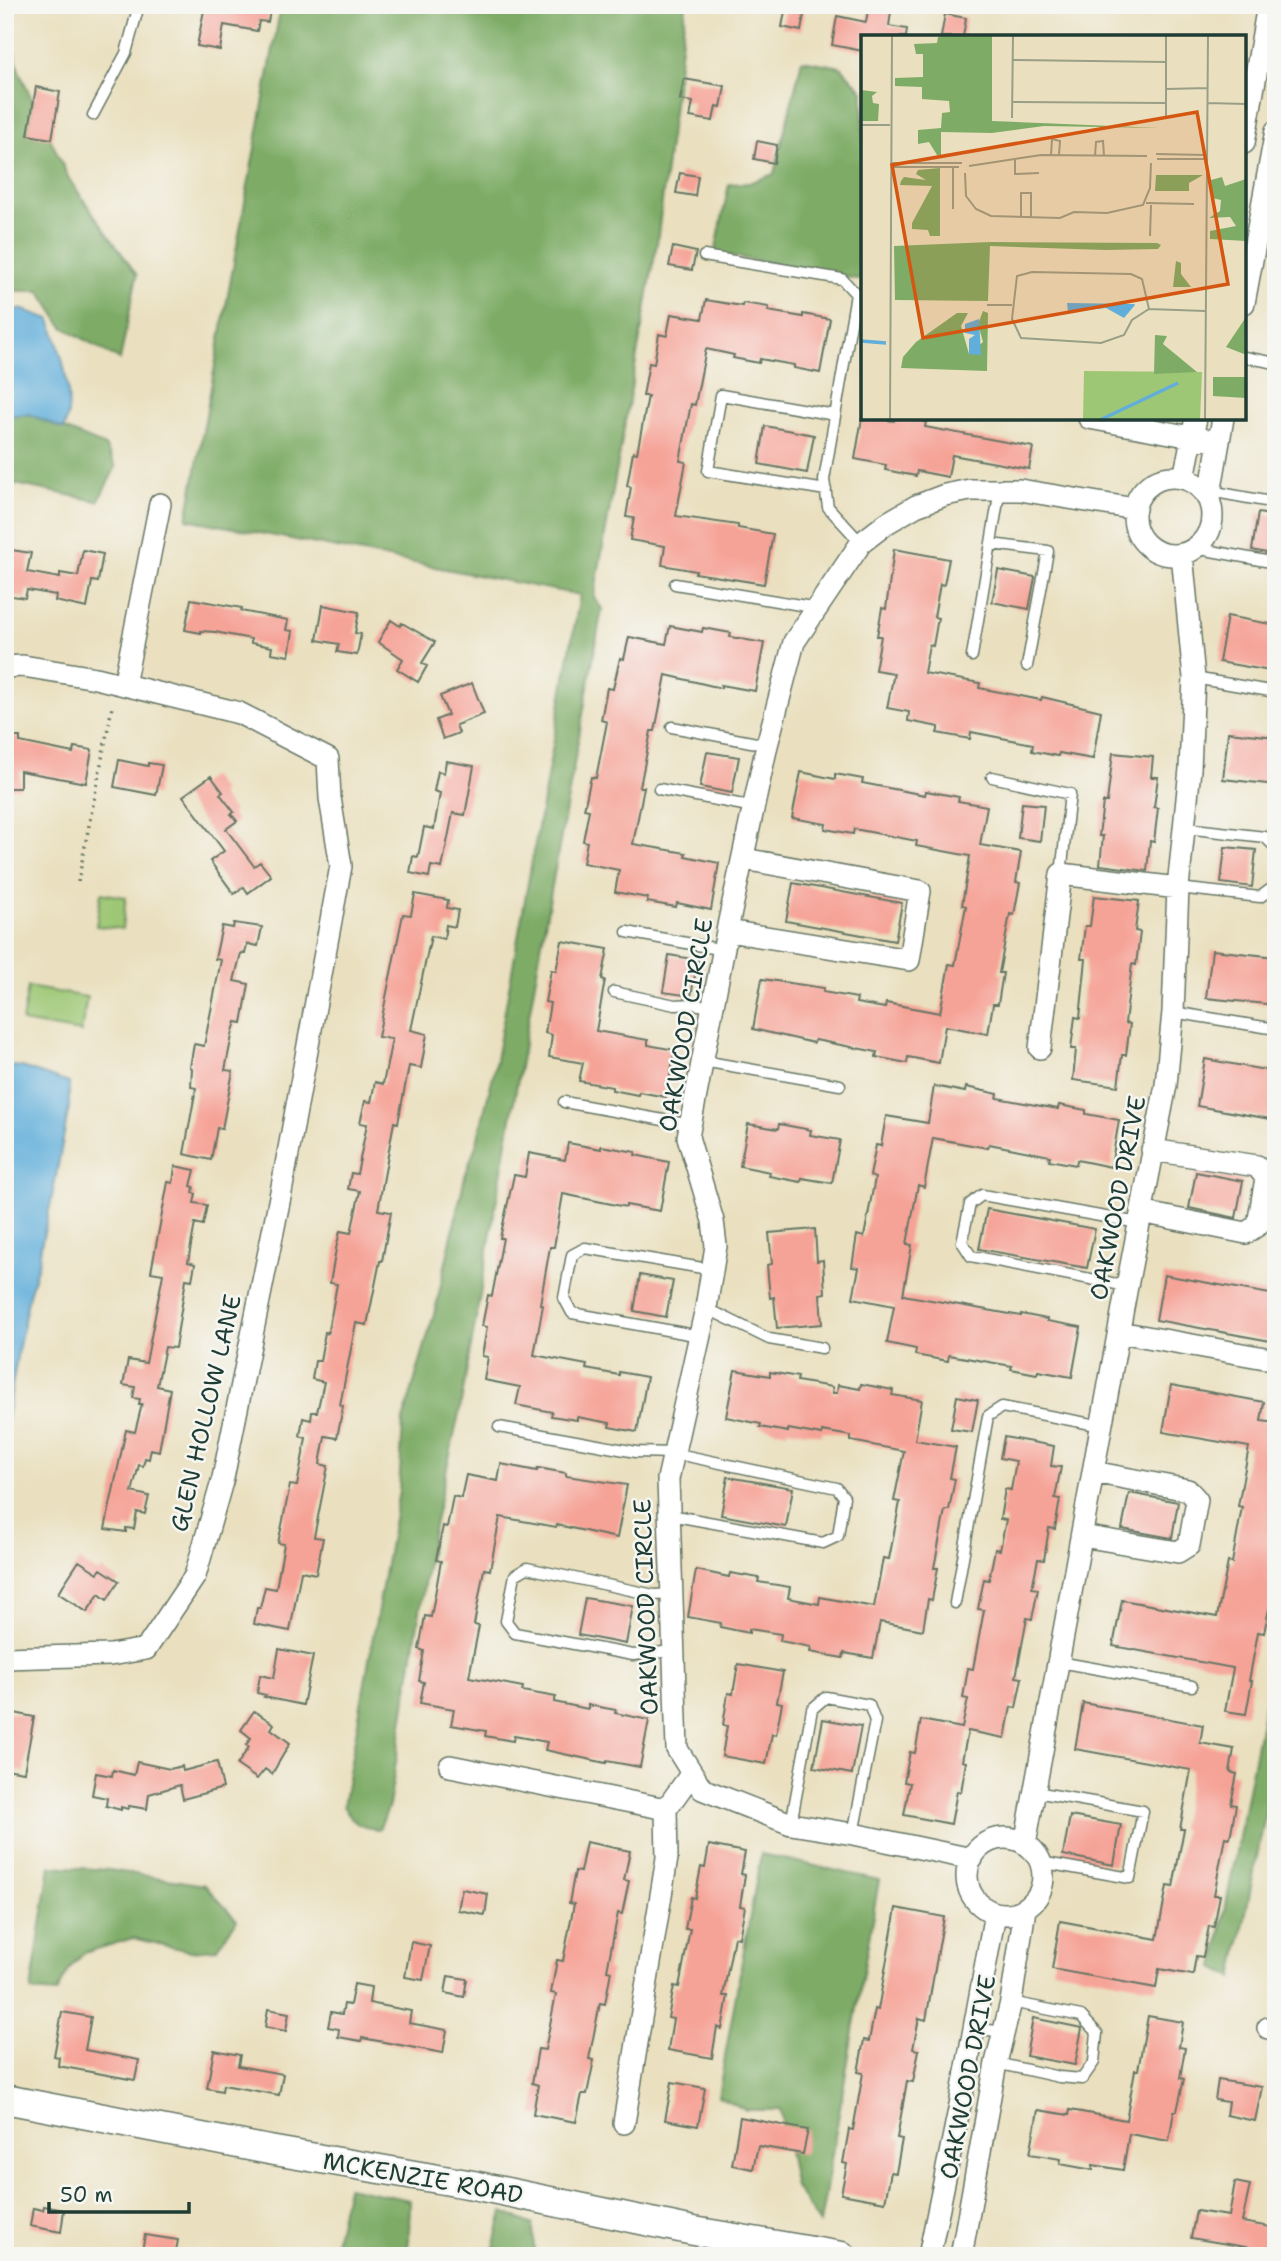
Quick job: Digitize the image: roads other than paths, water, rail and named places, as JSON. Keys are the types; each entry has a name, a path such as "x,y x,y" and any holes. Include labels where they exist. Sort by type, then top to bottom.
{"street":[{"path":"1246,132 1268,5"},
{"path":"1246,292 1276,131"},
{"path":"1110,420 1193,428 1219,442"},
{"path":"1209,496 1196,484 1184,478 1160,479 1140,495 1135,509 1139,533 1156,551 1169,554 1188,551 1203,541 1210,530 1212,517 1209,496 1223,420"},
{"path":"1184,478 1193,428"},
{"name":"OAKWOOD CIRCLE","path":"972,1859 791,1824 702,1789 677,1749 668,1479 706,1308 716,1246 713,1221 688,1137 767,746 794,642 861,543 916,506 970,490 1042,492 1135,509"},
{"path":"5,667 23,666 124,685 160,504"},
{"name":"OAKWOOD DRIVE","path":"1026,1844 1166,1085 1173,1012 1178,888 1190,769 1194,678 1188,551"},
{"name":"GLEN HOLLOW LANE","path":"5,1658 110,1655 146,1649 195,1576 223,1478 281,1192 341,866 330,797 328,759 239,713 124,685"},
{"path":"726,941 909,960 920,891 744,859"},
{"path":"1040,1048 1061,874 1178,888"},
{"path":"1140,1217 1246,1233 1258,1225 1266,1178 1257,1166 1152,1150"},
{"path":"1119,1332 1265,1358"},
{"path":"1082,1536 1178,1552 1189,1545 1197,1500 1188,1490 1093,1472"},
{"path":"450,1766 666,1809"},
{"path":"624,2123 667,1858 666,1809 692,1773"},
{"path":"1016,1840 1026,1844 1036,1854 1043,1877 1035,1900 1025,1909 1014,1913 995,1913 978,1903 971,1893 968,1880 972,1859 982,1847 992,1841 1016,1840"},
{"name":"OAKWOOD DRIVE","path":"929,2256 953,2216 996,2063 1011,2002 1025,1909"},
{"name":"OAKWOOD DRIVE","path":"961,2256 953,2216 974,2028 995,1913"},
{"name":"MCKENZIE ROAD","path":"5,2099 282,2153 473,2185 694,2231 842,2256"}],"lane":[{"path":"93,115 126,53 139,5"},
{"path":"704,256 842,279 856,294 824,480 828,507 861,543"},
{"path":"1246,357 1276,363"},
{"path":"826,490 708,471 721,395 835,415"},
{"path":"972,656 1000,489"},
{"path":"1209,496 1276,503"},
{"path":"991,544 1048,551 1027,666"},
{"path":"1188,551 1276,563"},
{"path":"675,584 818,608"},
{"path":"1194,678 1276,692"},
{"path":"672,727 767,746"},
{"path":"992,777 1070,794 1061,874"},
{"path":"659,789 754,807"},
{"path":"1185,828 1265,837 1276,848"},
{"path":"1178,888 1260,897 1275,886 1276,876"},
{"path":"627,932 726,941"},
{"path":"614,992 675,1004 713,1007"},
{"path":"1173,1012 1276,1029"},
{"path":"703,1061 839,1085"},
{"path":"564,1102 691,1125"},
{"path":"1127,1286 971,1256 962,1242 970,1204 982,1195 1140,1217"},
{"path":"700,1336 572,1313 564,1298 572,1255 585,1248 713,1270"},
{"path":"706,1308 769,1339 822,1348"},
{"path":"955,1603 988,1416 1002,1407 1102,1426"},
{"path":"499,1427 636,1452 673,1453 837,1488 844,1497 838,1536 823,1543 670,1515"},
{"path":"672,1594 654,1594 527,1567 515,1575 506,1620 515,1633 633,1655 674,1651"},
{"path":"1059,1662 1192,1686"},
{"path":"791,1824 812,1709 826,1697 869,1705 875,1721 853,1834"},
{"path":"1036,1792 1143,1811 1130,1878 1040,1862"},
{"path":"996,2063 1059,2077 1082,2079 1094,2062 1097,2033 1081,2016 1011,2002"},
{"path":"974,2028 1003,2032"}],"water":[{"path":"20,309 50,319 68,390 69,405 63,429 29,414 5,416 5,310"},
{"path":"12,1066 69,1083 69,1108 39,1261 29,1295 5,1430 5,1075"}]}
